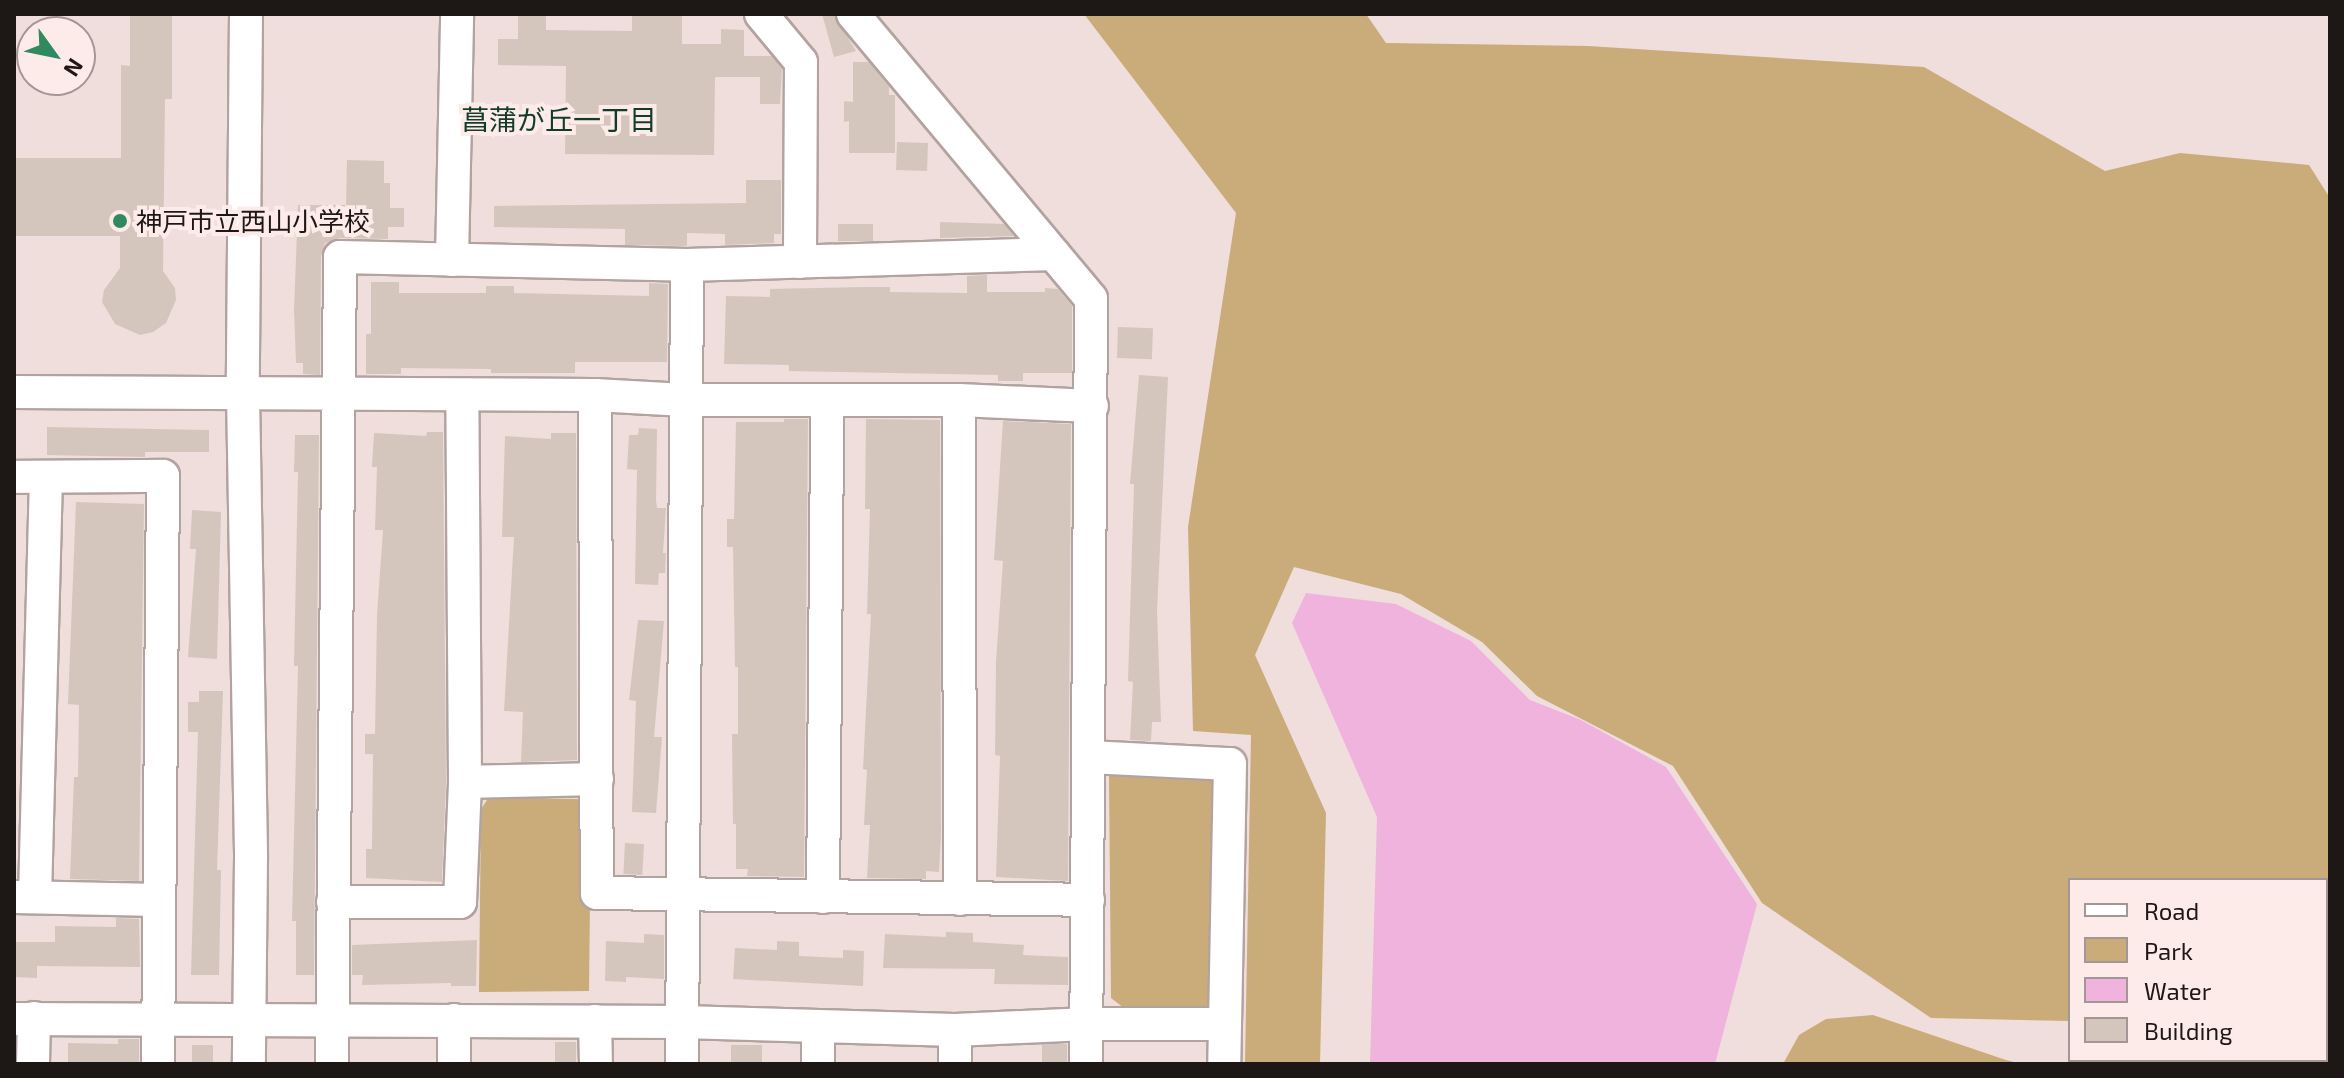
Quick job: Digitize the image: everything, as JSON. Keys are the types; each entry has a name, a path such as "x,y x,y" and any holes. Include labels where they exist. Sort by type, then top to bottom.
{"street":[{"path":"246,14 243,394 249,1064"},
{"path":"452,260 457,14"},
{"path":"761,14 801,62 800,262"},
{"path":"853,14 1091,299 1086,1064"},
{"path":"332,1064 340,257 687,265 1054,254"},
{"path":"682,1064 687,265"},
{"path":"14,392 595,395 685,400 959,400 1092,406"},
{"path":"333,902 460,902 465,782 462,395"},
{"path":"595,395 597,893 1088,900"},
{"path":"823,897 827,400"},
{"path":"959,400 960,899"},
{"path":"14,477 163,476 158,1064"},
{"path":"46,477 24,897 159,900"},
{"path":"1090,757 1230,764 1224,1064"},
{"path":"465,782 597,779"},
{"path":"33,1064 24,1018 683,1022 955,1030 1087,1024 1224,1024"},
{"path":"454,1020 454,1064"},
{"path":"595,1021 596,1064"},
{"path":"818,1026 818,1064"},
{"path":"955,1030 955,1064"}],"green space":[{"path":"1084,14 1366,14 1386,43 1588,46 1924,67 2105,171 2180,153 2309,165 2330,198 2330,1064 2258,1062 2328,1062 2328,878 2068,878 2068,1021 1931,1018 1762,903 1673,766 1537,696 1482,642 1401,594 1294,567 1255,655 1326,813 1320,1064 1245,1064 1251,735 1193,731 1188,527 1236,213"},
{"path":"1118,768 1212,770 1224,782 1215,1013 1124,1008 1111,998 1109,776"},
{"path":"489,797 577,799 591,809 589,991 479,992 481,809"},
{"path":"1873,1015 2022,1064 1783,1064 1799,1035 1826,1019"}],"water":[{"path":"1306,593 1396,604 1471,641 1530,700 1581,720 1666,767 1757,904 1715,1064 1370,1064 1377,817 1292,623"}],"building":[{"path":"130,14 172,14 172,99 165,99 163,271 175,288 176,300 166,323 153,332 140,335 115,324 102,302 104,290 120,268 120,236 14,236 14,158 121,158 121,65 130,66"},
{"path":"822,14 834,14 856,51 834,57"},
{"path":"632,15 682,16 682,44 721,44 721,29 744,30 744,56 772,56 782,69 780,104 760,104 760,77 715,77 714,155 565,154 566,66 498,65 498,39 518,39 518,16 546,16 546,30 632,31"},
{"path":"853,62 869,62 889,87 889,95 895,95 895,153 849,153 849,121 844,122 844,101 853,102"},
{"path":"897,142 928,143 927,171 896,170"},
{"path":"347,160 384,161 384,183 390,183 390,208 404,208 404,227 388,227 388,239 340,238 325,243 321,257 320,375 303,374 303,363 296,363 294,311 298,205 346,205"},
{"path":"746,180 781,180 781,234 774,234 774,243 725,245 725,234 687,233 687,246 625,245 625,229 494,227 494,206 746,203"},
{"path":"940,222 1004,224 1014,236 940,238"},
{"path":"838,224 873,224 873,241 838,241"},
{"path":"987,275 987,292 1045,292 1045,288 1058,289 1072,306 1072,373 1023,373 1023,381 998,381 998,375 789,371 789,365 724,364 726,296 770,297 770,289 863,287 890,287 890,292 967,293 967,276"},
{"path":"371,282 399,282 399,293 486,293 486,286 514,286 514,293 649,296 649,283 668,284 667,362 575,362 575,373 491,373 491,369 401,368 401,374 366,374 366,334 371,334"},
{"path":"1118,327 1153,328 1152,359 1117,358"},
{"path":"1139,375 1168,377 1157,612 1161,722 1152,722 1151,741 1130,740 1133,682 1128,681 1134,484 1130,484"},
{"path":"784,419 808,419 804,877 747,876 748,869 736,869 736,824 733,824 732,734 738,734 738,667 735,667 733,547 727,547 727,519 734,519 736,422 784,422"},
{"path":"866,419 940,420 941,835 939,872 926,871 926,879 867,878 870,825 864,825 867,770 863,769 871,614 867,614 870,509 865,509"},
{"path":"1003,421 1071,424 1068,881 996,877 1000,756 995,755 996,662 1003,561 994,560"},
{"path":"47,427 209,430 209,452 145,452 145,457 47,455"},
{"path":"639,428 657,429 656,500 657,508 666,508 665,573 659,573 658,585 635,584 637,470 627,469 629,435 638,435"},
{"path":"427,432 443,432 446,782 442,882 366,878 366,849 372,849 373,754 365,754 365,734 375,734 377,615 383,530 375,530 377,467 372,467 374,433 426,436"},
{"path":"551,433 576,433 577,760 521,762 523,712 504,711 514,537 502,537 505,436 551,439"},
{"path":"295,435 319,435 314,975 296,975 296,921 292,921 298,666 294,666 298,472 294,472"},
{"path":"76,502 144,504 139,881 70,879 74,777 78,777 79,705 68,704"},
{"path":"192,510 221,512 217,659 188,657 196,549 190,549"},
{"path":"638,620 664,621 654,737 662,737 656,813 632,812 636,701 629,700"},
{"path":"199,691 223,691 217,870 221,870 219,975 191,975 198,732 188,732 188,702 199,702"},
{"path":"625,843 644,844 642,875 623,874"},
{"path":"116,918 139,919 140,967 37,966 37,978 14,977 14,942 55,942 55,926 116,927"},
{"path":"946,932 973,933 973,942 1024,945 1023,955 1068,957 1068,985 994,984 995,969 883,968 885,934 946,937"},
{"path":"644,934 664,935 664,979 626,977 626,982 605,981 606,941 644,943"},
{"path":"477,940 476,986 451,986 451,983 362,985 363,975 352,975 352,945"},
{"path":"777,941 799,942 799,956 843,958 843,950 864,951 863,986 733,979 735,948 777,950"},
{"path":"118,1039 139,1039 139,1064 68,1064 68,1043 118,1044"},
{"path":"555,1042 576,1042 576,1064 555,1064"},
{"path":"1042,1044 1067,1044 1067,1064 1042,1064"},
{"path":"192,1045 213,1045 213,1064 192,1064"},
{"path":"731,1045 762,1045 762,1064 731,1064"}],"place":[{"name":"神戸市立西山小学校","path":"120,221"}],"district":[{"name":"菖蒲が丘一丁目","path":"559,119"}]}
